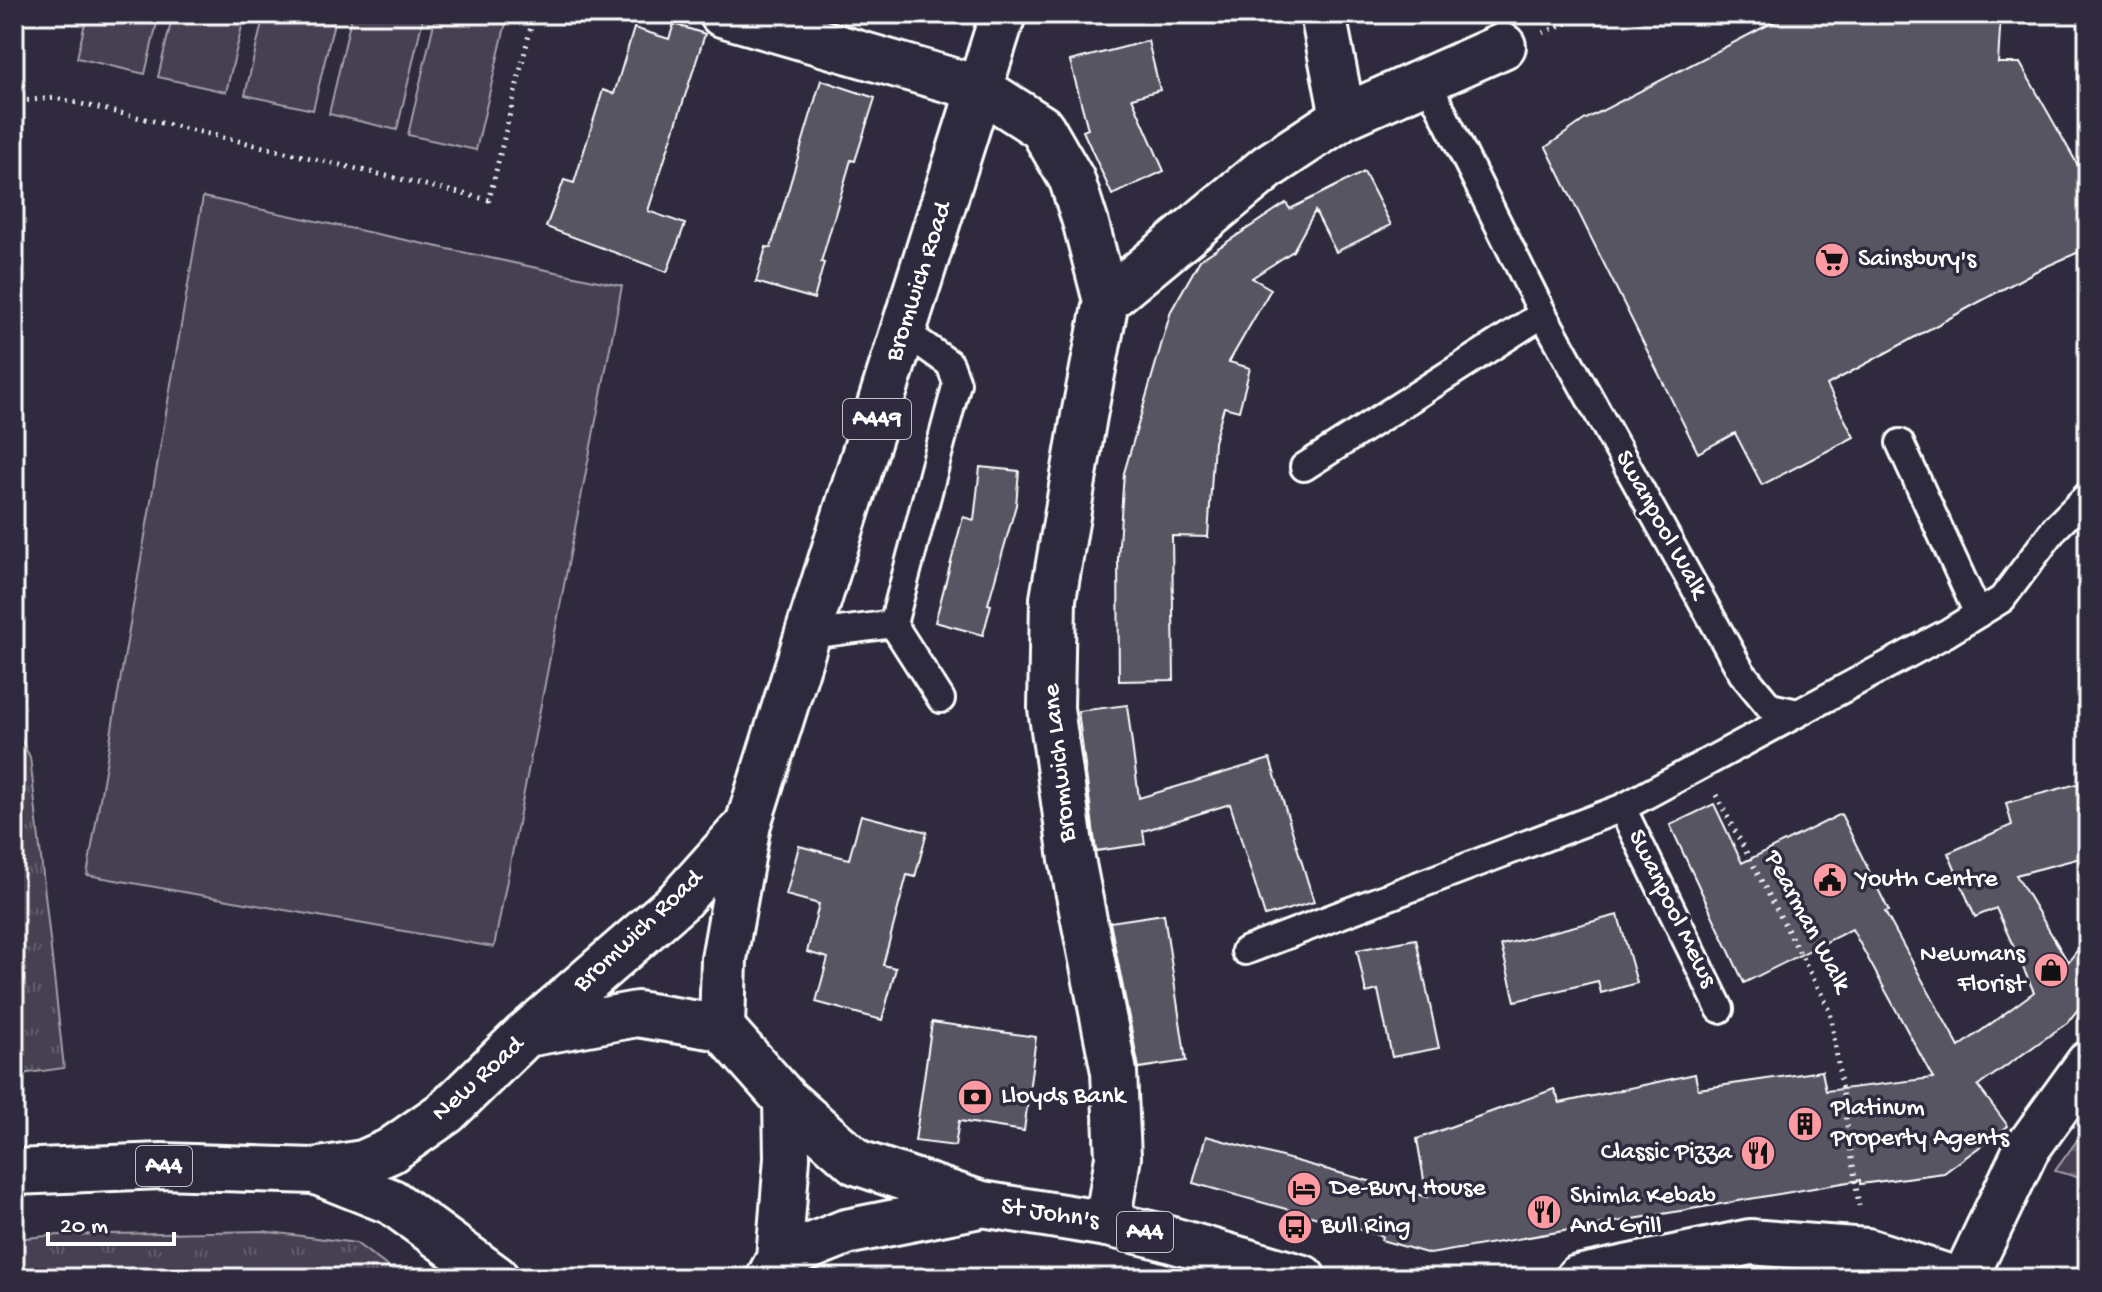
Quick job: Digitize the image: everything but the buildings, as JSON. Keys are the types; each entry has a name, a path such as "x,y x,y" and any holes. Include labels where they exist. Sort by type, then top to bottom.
{"main road":[{"name":"Bromwich Lane","path":"722,14 981,89 1042,128 1072,180 1106,301 1053,599 1051,708 1072,859 1114,1072 1118,1157 1107,1224"},
{"name":"Bromwich Road","path":"722,1028 724,959 748,824 1003,14"},
{"path":"1323,14 1343,117"},
{"path":"1106,301 1269,166 1343,117 1503,46"},
{"name":"Bromwich Road","path":"525,1035 679,901 748,824"},
{"name":"New Road","path":"14,1172 162,1166 314,1171 363,1163 390,1151 446,1112 525,1035 637,1014 722,1028"},
{"name":"A44","path":"722,1028 786,1100 787,1158 774,1268"},
{"path":"1965,1278 2026,1150 2088,1064"},
{"name":"St John's","path":"786,1100 856,1162 982,1204 1155,1235 1303,1278"},
{"name":"A44","path":"314,1171 392,1202 496,1278"},
{"name":"St John's","path":"774,1268 846,1232 982,1204"},
{"path":"1578,1278 1750,1242 1867,1251 1951,1278"}],"lane":[{"name":"Swanpool Walk","path":"1426,79 1543,314 1742,673 1770,707 1798,713"},
{"path":"1304,467 1543,314"},
{"path":"904,331 950,364 957,383 893,624 941,699"},
{"path":"1900,443 1978,614"},
{"path":"1245,951 1622,808 1947,633 2002,599 2055,528 2088,495"},
{"path":"809,635 893,624"},
{"name":"Swanpool Mews","path":"1622,808 1720,1009"}],"path":[{"path":"14,310 24,307 17,14"},
{"path":"19,101 56,98 489,200 534,14"},
{"path":"1503,46 1590,14"},
{"name":"Pearman Walk","path":"1700,764 1830,1010 1851,1167 1867,1251"}],"green space":[{"path":"14,14 17,14 24,307 14,310"},
{"path":"87,14 159,14 145,74 77,58"},
{"path":"173,14 245,14 226,92 158,77"},
{"path":"264,14 336,14 313,110 245,95"},
{"path":"352,14 424,14 397,130 329,114"},
{"path":"436,14 508,14 476,150 408,135"},
{"path":"203,197 622,286 494,947 87,875"},
{"path":"14,726 30,757 64,1068 14,1075"},
{"path":"2088,1125 2088,1180 2055,1171"},
{"path":"262,1231 356,1243 403,1278 14,1278 14,1239 59,1235"}],"place":[{"name":"Sainsbury's","path":"1832,260"},
{"name":"Youth Centre","path":"1830,880"},
{"name":"Newmans Florist","path":"2051,970"},
{"name":"Lloyds Bank","path":"975,1097"},
{"name":"Platinum Property Agents","path":"1805,1124"},
{"name":"Classic Pizza","path":"1758,1153"},
{"name":"De-Bury House","path":"1304,1189"},
{"name":"Shimla Kebab And Grill","path":"1544,1212"},
{"name":"Bull Ring","path":"1295,1227"}]}
